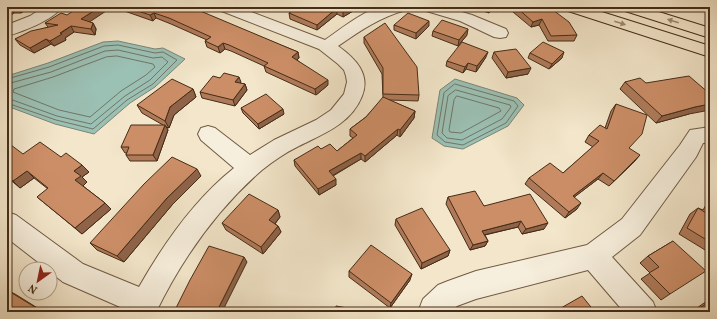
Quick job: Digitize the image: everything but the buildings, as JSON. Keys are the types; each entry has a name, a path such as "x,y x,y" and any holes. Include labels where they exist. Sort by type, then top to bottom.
{"main road":[{"path":"570,7 710,52"},
{"path":"627,7 710,33"}],"street":[{"path":"7,30 36,19 54,7"},
{"path":"7,223 74,273 143,307 168,262 198,222 230,185 250,167 282,145 338,115 353,97 356,80 353,70 348,62 326,46 224,7"},
{"path":"326,46 373,17 386,11 401,7"},
{"path":"428,7 466,18 500,33"},
{"path":"208,134 250,167"},
{"path":"432,312 433,309 448,295 476,285 592,256 631,227 688,151 703,135"},
{"path":"592,256 643,312"}],"water":[{"path":"118,41 155,49 163,48 185,59 155,87 130,103 94,134 55,124 7,106 7,76 48,63 103,42"},
{"path":"455,79 517,98 524,105 508,126 463,149 444,146 432,138 440,90"}]}
